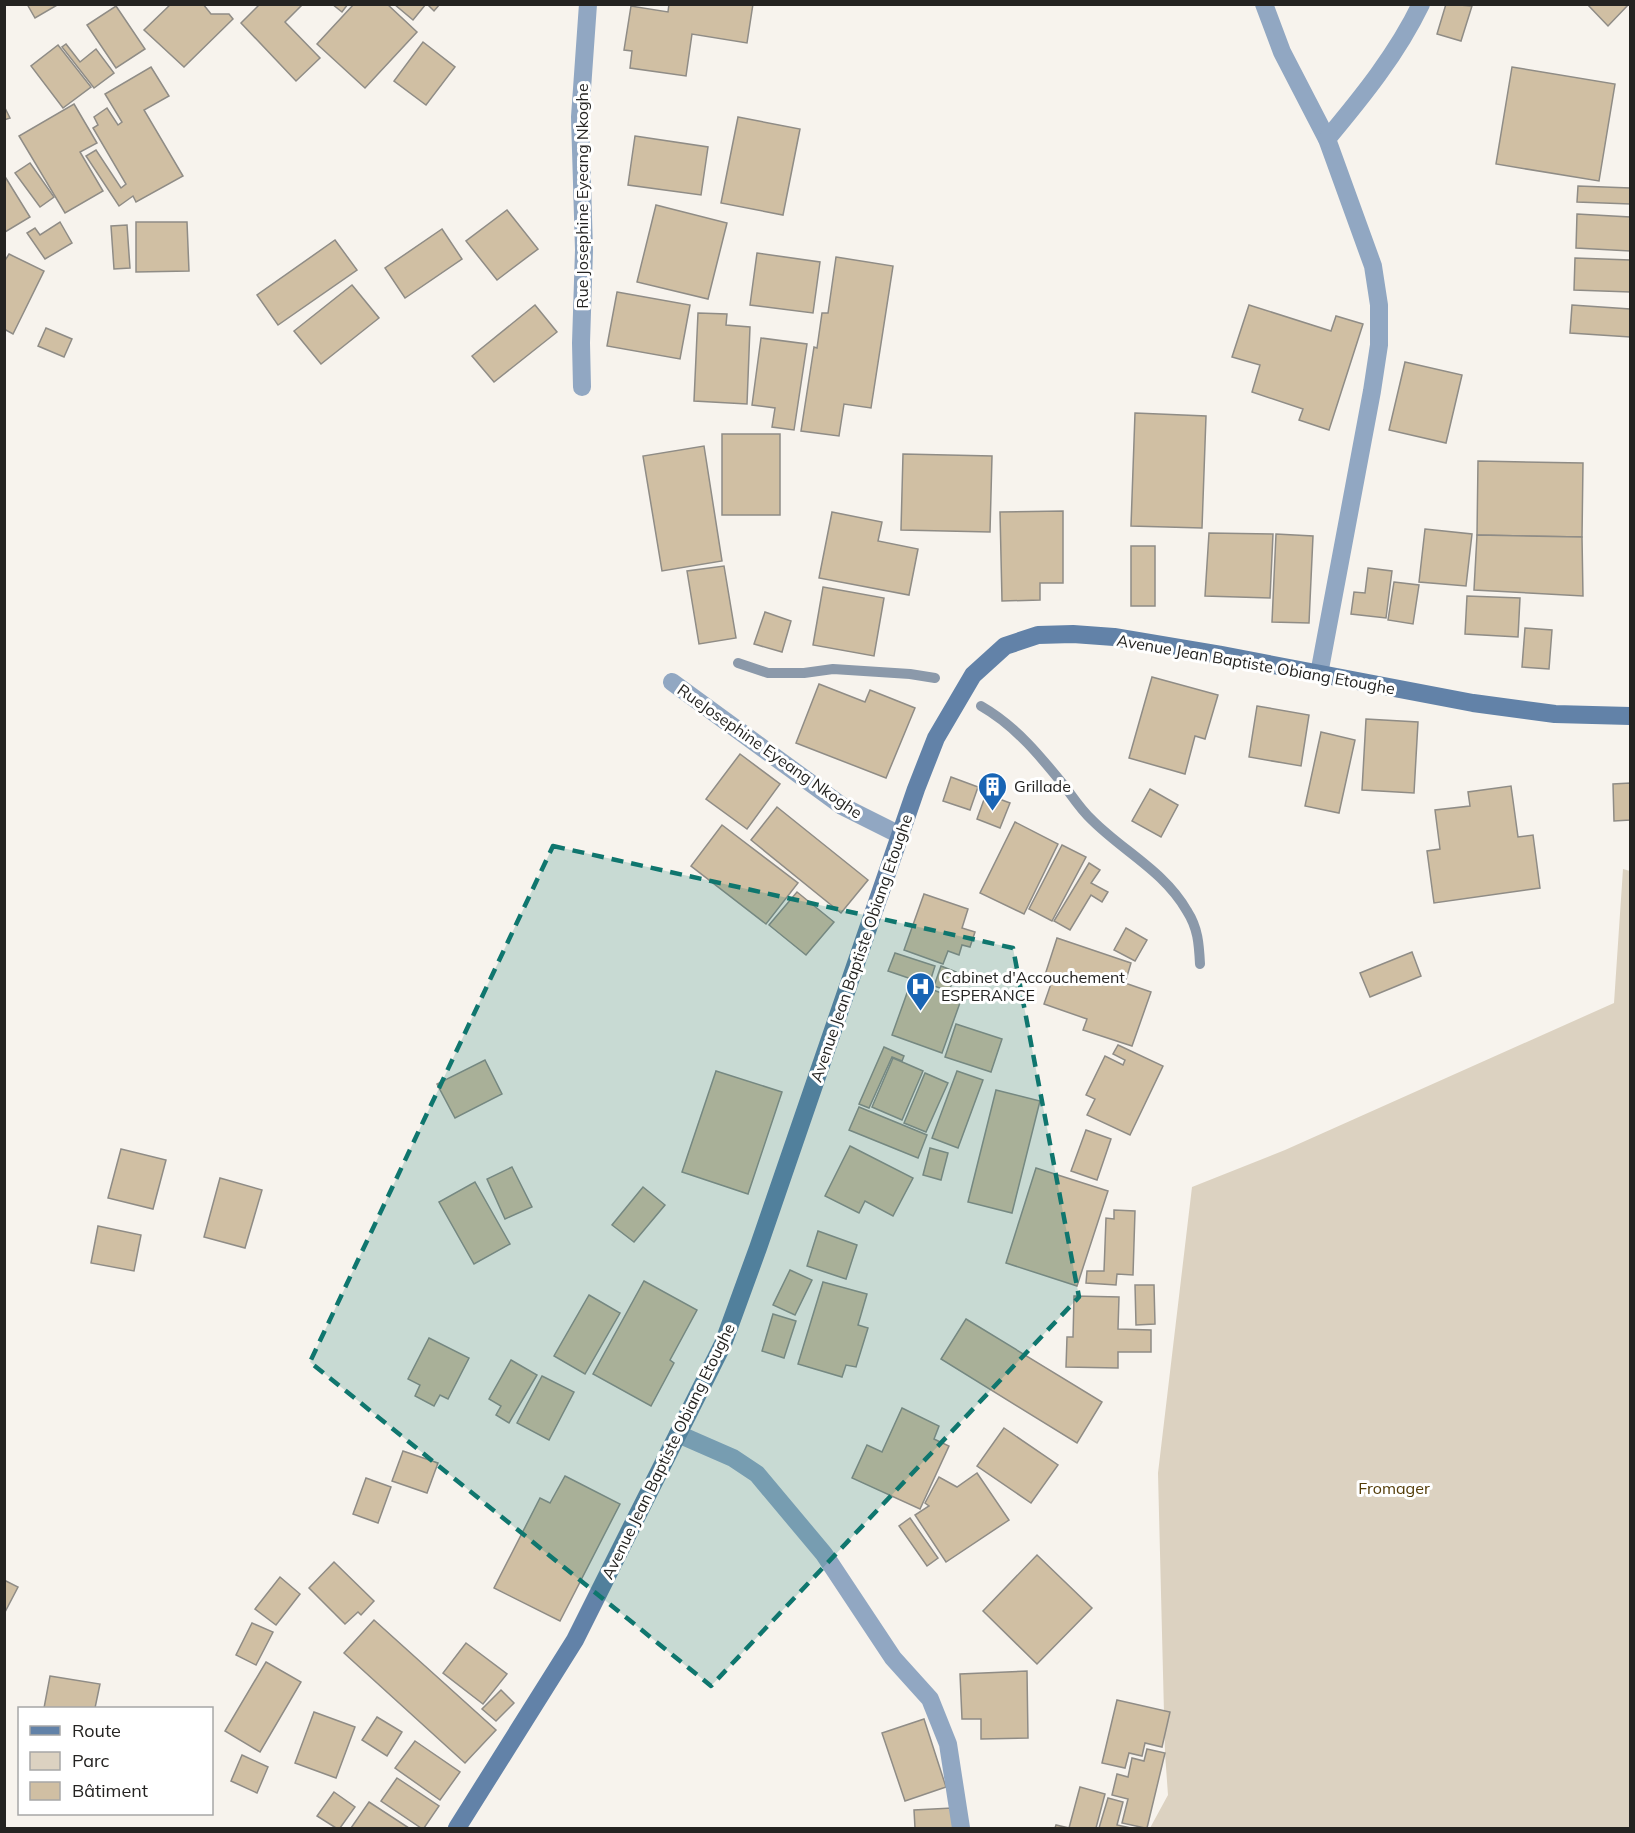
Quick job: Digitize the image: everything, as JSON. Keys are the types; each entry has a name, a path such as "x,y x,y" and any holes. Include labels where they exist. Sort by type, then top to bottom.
{"street":[{"name":"Rue Josephine Eyeang Nkoghe","path":"582,387 584,250 580,117 588,4"},
{"path":"1264,4 1282,52 1327,139 1373,266 1378,305 1378,345 1372,391 1318,674"},
{"path":"1327,139 1369,88 1409,29 1421,4"},
{"name":"Avenue Jean Baptiste Obiang Etoughe","path":"457,1828 575,1640 723,1344 741,1298 915,789 936,738 973,675 1005,646 1038,635 1073,634 1114,637 1473,703 1555,714 1630,716"},
{"name":"RueJosephine Eyeang Nkoghe","path":"672,682 842,806 900,835"},
{"path":"678,1434 733,1458 757,1474 824,1554 893,1658 930,1700 948,1744 961,1828"}],"highlighted area":[{"path":"553,846 1013,948 1079,1297 711,1686 310,1362"}],"green space":[{"name":"Fromager","path":"1623,869 1630,871 1630,1828 1150,1828 1168,1795 1158,1473 1192,1187 1285,1150 1614,1003"}],"building":[{"path":"27,4 59,4 35,18"},
{"path":"171,4 203,4 211,14 229,14 233,19 184,67 144,30"},
{"path":"260,4 303,4 285,22 320,58 296,81 241,23"},
{"path":"332,4 348,4 342,12"},
{"path":"354,4 387,4 417,32 365,88 317,44"},
{"path":"394,4 426,4 413,20"},
{"path":"427,4 440,4 434,11"},
{"path":"669,4 753,4 747,43 692,34 686,76 630,68 632,51 624,50 631,6 668,12"},
{"path":"1446,4 1472,6 1461,41 1437,34"},
{"path":"1587,4 1629,4 1608,26"},
{"path":"116,6 145,49 116,68 87,25"},
{"path":"423,42 455,67 426,105 394,81"},
{"path":"66,44 80,62 96,49 114,73 94,88 62,47"},
{"path":"58,45 91,87 63,108 31,66"},
{"path":"151,67 169,96 144,110 183,176 136,202 133,196 119,206 86,156 96,150 121,188 126,184 93,128 98,125 94,117 107,108 118,125 122,122 105,94"},
{"path":"1512,67 1615,84 1599,181 1496,164"},
{"path":"74,104 97,143 80,152 103,191 65,213 19,136"},
{"path":"4,106 10,118 4,120"},
{"path":"738,117 800,129 783,215 721,203"},
{"path":"635,136 708,147 701,195 628,185"},
{"path":"30,163 54,197 40,207 15,173"},
{"path":"4,175 30,217 5,232 4,231"},
{"path":"1578,186 1630,188 1630,204 1577,202"},
{"path":"656,205 727,223 708,299 637,282"},
{"path":"507,210 538,249 497,280 466,241"},
{"path":"1577,214 1630,217 1630,251 1576,248"},
{"path":"60,222 72,243 45,259 27,233 35,228 40,235"},
{"path":"136,222 187,222 189,271 136,272"},
{"path":"127,225 130,268 114,269 111,226"},
{"path":"442,229 462,259 405,298 385,268"},
{"path":"335,240 357,270 278,325 257,295"},
{"path":"757,253 820,262 813,313 750,305"},
{"path":"9,254 44,271 13,334 4,329 4,262"},
{"path":"836,257 893,266 871,408 844,404 839,436 801,431 814,347 817,348 822,313 828,313"},
{"path":"1575,258 1630,260 1630,292 1574,290"},
{"path":"352,285 379,318 321,364 294,331"},
{"path":"617,292 690,305 680,359 607,346"},
{"path":"535,305 557,332 494,382 472,356"},
{"path":"1249,305 1331,331 1336,316 1363,324 1329,430 1299,420 1303,409 1252,392 1260,365 1232,357"},
{"path":"1572,305 1630,309 1630,337 1570,333"},
{"path":"698,313 727,314 726,325 750,327 747,404 694,401"},
{"path":"46,328 72,339 64,357 38,346"},
{"path":"761,338 807,344 794,430 772,427 775,408 752,405"},
{"path":"1405,362 1462,375 1446,443 1389,430"},
{"path":"1135,413 1206,416 1202,528 1131,526"},
{"path":"722,434 780,434 780,515 722,515"},
{"path":"704,446 722,561 662,571 643,456"},
{"path":"903,454 992,456 990,532 901,530"},
{"path":"1478,461 1583,463 1582,537 1477,535"},
{"path":"1063,511 1063,583 1040,583 1040,600 1002,601 1000,512"},
{"path":"832,512 882,522 878,541 918,549 909,595 819,578"},
{"path":"1425,529 1472,534 1466,586 1419,582"},
{"path":"1209,533 1273,534 1270,598 1205,596"},
{"path":"1276,534 1313,536 1309,623 1272,622"},
{"path":"1477,535 1582,537 1583,596 1474,590"},
{"path":"1131,546 1155,546 1155,606 1131,606"},
{"path":"724,566 736,638 699,644 687,571"},
{"path":"1368,568 1392,571 1386,618 1351,614 1354,592 1365,593"},
{"path":"1394,582 1419,585 1413,624 1388,620"},
{"path":"823,587 884,598 874,656 813,645"},
{"path":"1467,596 1520,598 1518,637 1465,634"},
{"path":"765,612 791,621 782,652 754,644"},
{"path":"1525,628 1552,630 1549,669 1522,667"},
{"path":"1152,677 1218,695 1205,739 1195,736 1185,774 1129,758"},
{"path":"819,684 865,702 870,690 915,708 886,778 796,743"},
{"path":"1257,706 1309,715 1301,766 1249,757"},
{"path":"1366,719 1418,722 1414,793 1362,790"},
{"path":"1321,732 1355,740 1339,813 1305,806"},
{"path":"740,754 780,784 747,829 706,799"},
{"path":"951,777 978,787 970,810 943,801"},
{"path":"1630,783 1630,820 1614,821 1613,784"},
{"path":"1511,786 1518,837 1533,835 1540,888 1434,903 1427,851 1440,849 1435,810 1470,806 1468,792"},
{"path":"1150,789 1178,805 1161,837 1132,821"},
{"name":"Grillade","path":"986,794 1010,803 1000,828 977,819"},
{"path":"777,807 868,880 841,913 751,840"},
{"path":"1015,822 1058,844 1024,914 980,893"},
{"path":"722,825 798,883 766,924 691,866"},
{"path":"1062,845 1086,857 1052,921 1029,909"},
{"path":"1089,863 1100,870 1091,883 1108,892 1102,902 1091,895 1070,930 1054,921"},
{"path":"797,892 834,922 806,955 769,925"},
{"path":"924,894 968,909 962,928 975,932 970,947 962,945 959,955 948,951 943,964 904,950"},
{"path":"1126,928 1147,940 1135,961 1114,950"},
{"path":"1057,938 1131,963 1125,983 1151,992 1132,1046 1083,1030 1087,1019 1044,1004 1052,981 1044,978"},
{"path":"1412,952 1421,976 1370,997 1360,973"},
{"path":"895,953 935,966 929,985 888,971"},
{"path":"941,966 956,972 949,991 934,986"},
{"path":"911,982 961,1000 942,1053 892,1035"},
{"path":"956,1024 1002,1039 991,1072 945,1057"},
{"path":"1118,1045 1163,1066 1130,1135 1087,1115 1095,1099 1086,1095 1105,1056 1123,1065 1125,1060 1113,1054"},
{"path":"884,1047 904,1056 902,1061 892,1057 869,1108 859,1104"},
{"path":"893,1058 923,1071 902,1120 872,1107"},
{"path":"485,1060 502,1094 455,1118 437,1084"},
{"path":"716,1071 782,1092 748,1194 682,1172"},
{"path":"957,1071 983,1080 958,1148 932,1138"},
{"path":"925,1073 948,1083 926,1132 904,1123"},
{"path":"996,1090 1040,1101 1012,1213 968,1202"},
{"path":"859,1107 927,1135 918,1158 849,1130"},
{"path":"1086,1130 1111,1139 1097,1180 1071,1171"},
{"path":"850,1146 913,1178 893,1216 865,1201 859,1213 825,1196"},
{"path":"930,1148 948,1153 941,1180 923,1175"},
{"path":"121,1149 166,1160 153,1209 108,1198"},
{"path":"512,1167 532,1207 505,1219 487,1179"},
{"path":"1036,1168 1108,1191 1077,1286 1006,1263"},
{"path":"220,1178 262,1190 245,1248 204,1237"},
{"path":"475,1182 510,1244 474,1264 439,1202"},
{"path":"643,1187 665,1205 634,1242 612,1225"},
{"path":"1114,1210 1135,1211 1133,1275 1117,1274 1116,1285 1086,1283 1087,1271 1104,1271 1106,1218 1114,1219"},
{"path":"98,1226 141,1235 134,1271 91,1263"},
{"path":"818,1231 857,1245 846,1279 807,1266"},
{"path":"790,1270 812,1280 795,1315 773,1305"},
{"path":"644,1281 697,1310 670,1360 674,1363 651,1406 593,1374"},
{"path":"823,1282 867,1294 858,1325 868,1328 856,1367 846,1365 842,1377 798,1364"},
{"path":"1135,1285 1154,1285 1155,1324 1136,1325"},
{"path":"589,1295 620,1313 585,1374 554,1356"},
{"path":"1074,1296 1119,1297 1118,1329 1151,1330 1151,1352 1118,1352 1118,1368 1066,1367 1067,1337 1073,1337"},
{"path":"773,1314 796,1321 784,1358 762,1351"},
{"path":"966,1319 1102,1402 1077,1443 941,1359"},
{"path":"429,1338 469,1358 448,1399 440,1395 434,1406 415,1396 420,1385 408,1379"},
{"path":"511,1360 537,1375 509,1423 496,1415 501,1406 489,1399"},
{"path":"542,1376 574,1392 549,1440 517,1423"},
{"path":"902,1408 939,1426 934,1439 949,1446 920,1509 852,1478 867,1445 882,1452"},
{"path":"1004,1428 1058,1465 1031,1503 977,1466"},
{"path":"403,1451 438,1463 427,1493 392,1481"},
{"path":"977,1473 1009,1520 946,1562 915,1515 929,1506 925,1503 939,1477 957,1487"},
{"path":"565,1476 620,1504 560,1621 494,1588 540,1498 550,1503"},
{"path":"366,1478 391,1487 378,1523 353,1514"},
{"path":"910,1518 938,1558 927,1566 899,1526"},
{"path":"1037,1555 1092,1608 1037,1664 983,1611"},
{"path":"334,1562 374,1601 361,1615 358,1612 345,1624 309,1588"},
{"path":"280,1577 300,1594 276,1625 255,1609"},
{"path":"4,1580 18,1587 4,1614"},
{"path":"374,1620 496,1730 465,1763 344,1653"},
{"path":"252,1623 273,1632 256,1665 236,1655"},
{"path":"466,1643 507,1674 483,1704 443,1673"},
{"path":"266,1662 301,1682 260,1752 225,1731"},
{"path":"1027,1671 1028,1738 981,1739 981,1719 962,1719 960,1674"},
{"path":"50,1676 100,1684 95,1707 44,1707"},
{"path":"501,1690 514,1703 496,1721 482,1709"},
{"path":"1117,1700 1170,1712 1162,1747 1145,1743 1142,1756 1129,1753 1125,1768 1102,1763"},
{"path":"314,1712 355,1727 336,1778 295,1763"},
{"path":"377,1717 402,1732 387,1756 362,1740"},
{"path":"924,1719 946,1787 905,1801 882,1733"},
{"path":"415,1741 460,1772 440,1800 395,1768"},
{"path":"1147,1749 1165,1753 1147,1828 1145,1828 1122,1823 1128,1799 1112,1795 1117,1774 1128,1777 1132,1758 1144,1761"},
{"path":"242,1755 268,1767 257,1793 231,1781"},
{"path":"397,1778 439,1806 424,1828 381,1801"},
{"path":"1080,1787 1105,1794 1096,1828 1069,1828"},
{"path":"334,1792 355,1807 340,1828 336,1828 317,1816"},
{"path":"1108,1798 1123,1802 1117,1825 1131,1828 1099,1828"},
{"path":"369,1802 409,1828 351,1828"},
{"path":"952,1808 953,1828 915,1828 914,1810"}],"waterway":[{"path":"738,663 768,673 804,673 833,669 935,678"},
{"path":"981,706 1006,723 1027,743 1088,816 1167,884 1191,917 1196,930 1200,964"}],"place":[{"name":"Grillade","path":"993,812"},
{"name":"Cabinet d'Accouchement ESPERANCE","path":"920,1012"}]}
